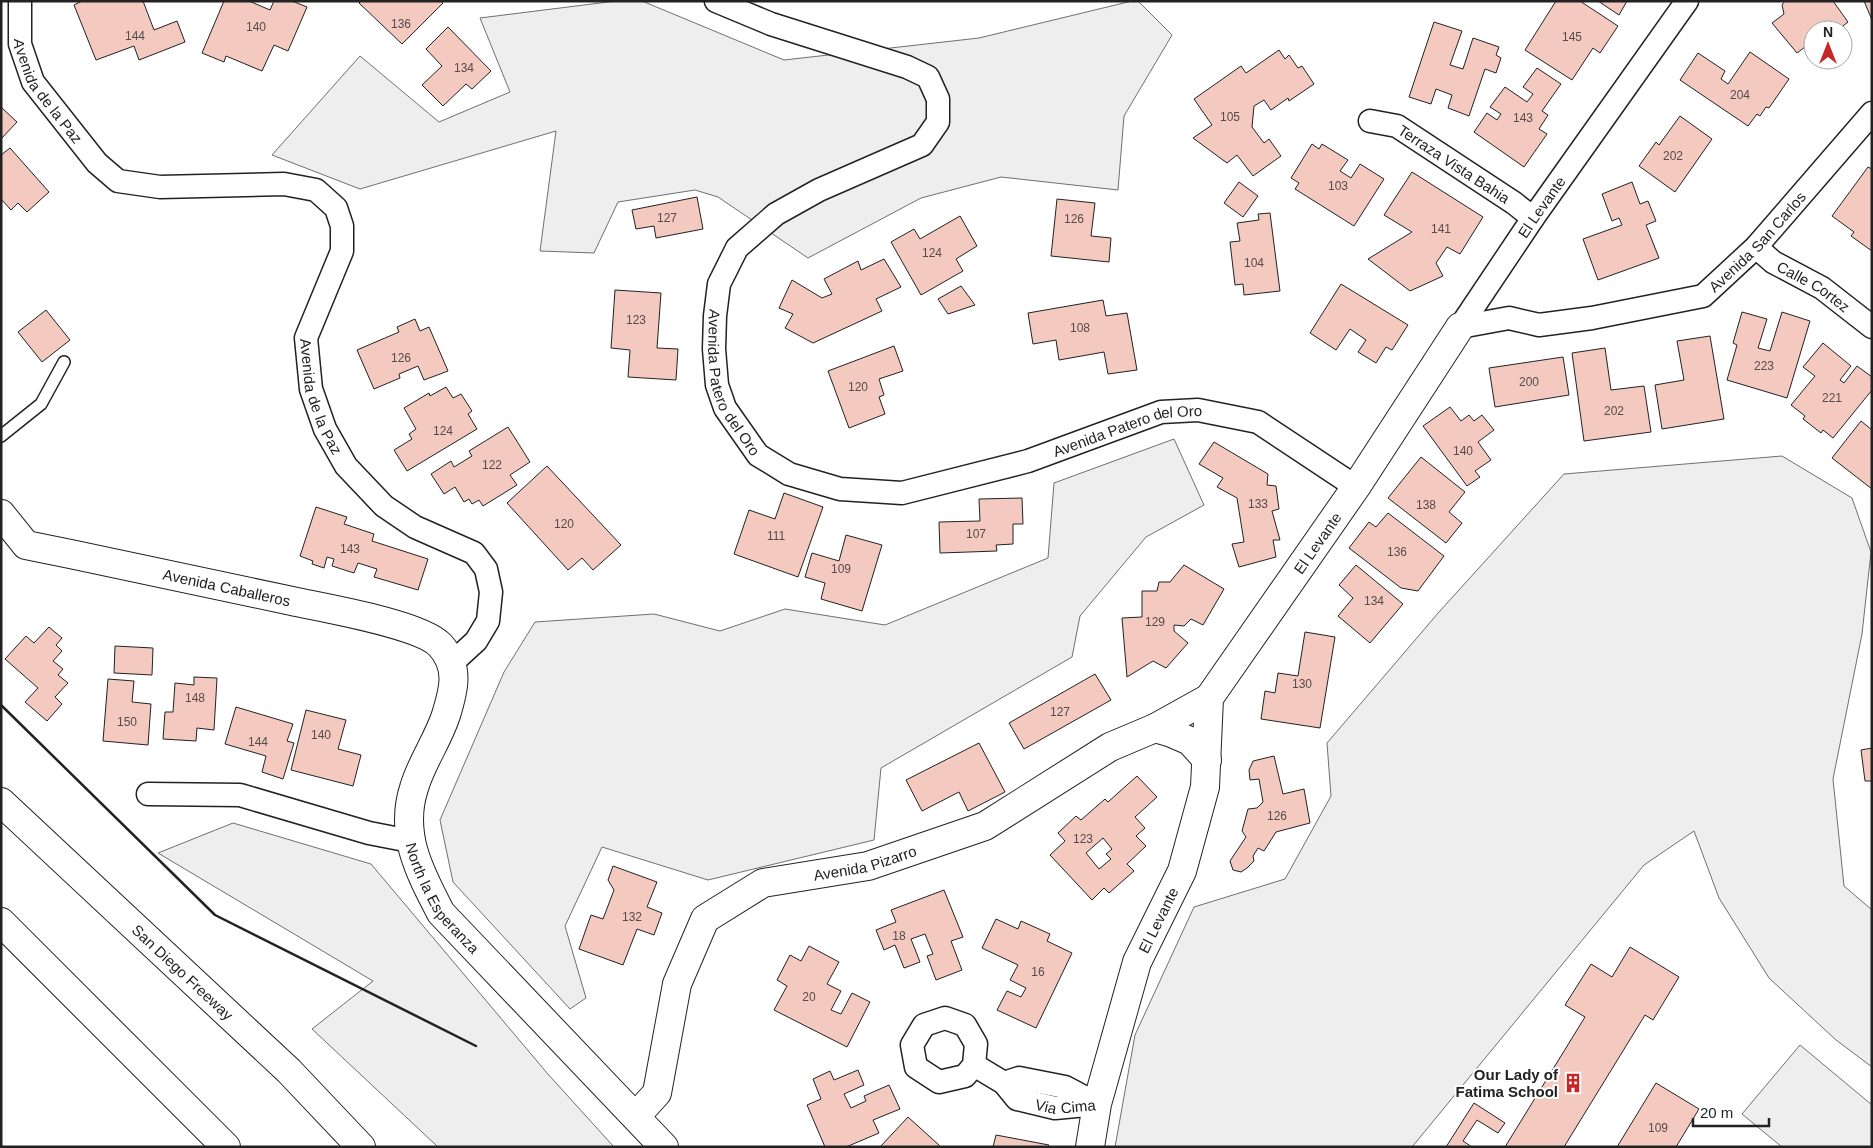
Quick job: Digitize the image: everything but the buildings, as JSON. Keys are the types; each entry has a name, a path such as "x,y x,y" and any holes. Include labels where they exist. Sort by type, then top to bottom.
{"main road":[{"name":"El Levante","path":"1090,1147 1096,1104 1137,962 1182,871 1205,787 1209,698 1356,487 1460,327"},
{"name":"Avenida Caballeros","path":"1,514 10,544 26,545 356,615 414,630 439,644 452,663"},
{"path":"410,841 410,810 414,788 445,718 454,681 452,663"},
{"name":"Avenida Pizarro","path":"636,1116 657,1093 677,984 705,919 763,883 868,866 985,826 1110,747 1155,728 1209,698"},
{"path":"1155,728 1190,741 1207,760"},
{"name":"San Diego Freeway","path":"1,802 290,1071 361,1147"},
{"name":"North la Esperanza","path":"410,841 422,877 441,913 664,1147"},
{"path":"1,922 226,1147"}],"street":[{"name":"Avenida de la Paz","path":"20,1 20,44 33,82 97,163 118,181 160,187 284,184 316,190 336,208 342,226 342,251 306,338 311,389 325,430 346,466 384,506 415,527 474,553 486,570 491,592 488,621 476,641 452,663"},
{"name":"Avenida Patero del Oro","path":"716,1 771,24 907,67 928,77 938,99 938,122 922,145 819,190 776,214 737,248 719,284 715,316 714,349 717,385 725,408 758,455 789,474 840,489 902,493 1028,461 1161,412 1198,410 1258,422 1356,487"},
{"name":"El Levante","path":"1460,327 1534,218 1687,1"},
{"name":"Avenida San Carlos","path":"1460,327 1509,318 1539,325 1592,318 1703,296 1756,247 1872,113"},
{"name":"Terraza Vista Bahia","path":"1370,121 1397,126 1514,202 1534,218"},
{"name":"Calle Cortez","path":"1756,247 1773,262 1822,288 1872,327"},
{"name":"North la Esperanza","path":"148,794 240,795 370,833 410,841"},
{"name":"Via Cima","path":"974,1064 1004,1083 1016,1099 1055,1108 1096,1104"}],"lane":[{"path":"1,436 41,404 64,362"}],"shaded area":[{"path":"616,1 642,1 784,60 979,38 1132,1 1138,1 1172,35 1124,116 1118,190 1001,177 921,198 808,258 718,197 695,190 618,202 594,253 540,251 556,131 360,189 272,155 360,56 439,122 510,92 480,18"},
{"path":"1174,439 1204,505 1146,537 1080,616 1072,657 881,768 874,840 708,880 602,847 565,926 586,998 570,1009 453,882 440,820 504,672 535,622 654,614 720,631 785,609 885,625 1048,558 1054,483"},
{"path":"1782,456 1852,498 1871,552 1862,634 1833,779 1844,886 1872,910 1872,1067 1836,1040 1769,978 1719,898 1694,831 1644,865 1412,1147 1115,1147 1135,1035 1194,907 1285,879 1331,796 1327,743 1439,612 1564,474"},
{"path":"233,823 371,864 547,1073 614,1147 438,1147 312,1029 373,981 158,853"},
{"path":"1800,1045 1872,1105 1872,1147 1782,1147 1742,1114"}],"wall":[{"path":"1,705 215,915 476,1046"}],"place":[{"name":"Our Lady of Fatima School","path":"1573,1083"}]}
